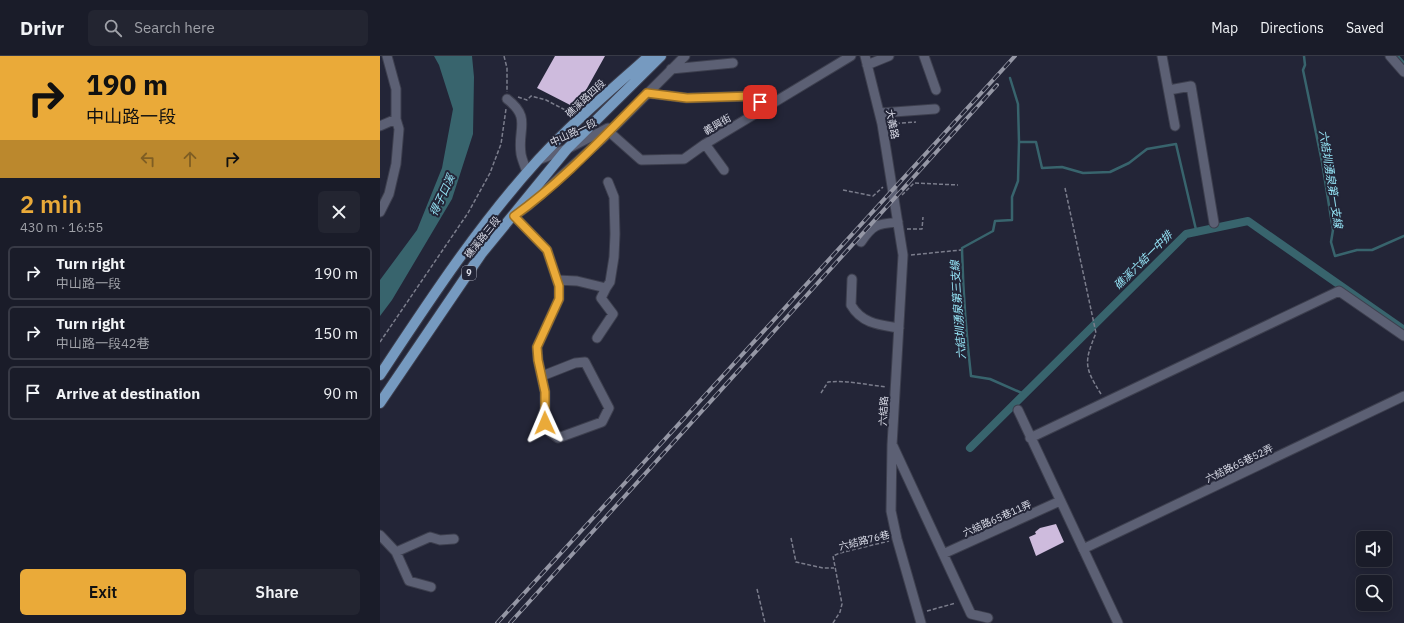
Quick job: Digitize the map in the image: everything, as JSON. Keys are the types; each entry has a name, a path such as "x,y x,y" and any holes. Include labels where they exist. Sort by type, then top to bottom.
{"main road":[{"name":"礁溪路四段","path":"538,160 578,120 649,56"},
{"name":"9","path":"567,149 661,56"},
{"name":"礁溪路三段","path":"380,403 482,253 514,216 567,149"},
{"name":"礁溪路三段","path":"380,375 454,265 508,193 538,160"}],"street":[{"path":"380,212 389,194 396,164 399,129 396,119 396,89 387,56"},
{"name":"中山路一段","path":"514,216 529,205 685,56"},
{"name":"義興街","path":"724,170 705,144 851,56"},
{"path":"866,60 889,56"},
{"path":"924,56 936,90"},
{"path":"1162,56 1174,126"},
{"path":"1390,56 1404,72"},
{"name":"大義路","path":"866,60 880,113 894,200"},
{"path":"671,69 733,64"},
{"path":"1169,90 1191,86 1214,223"},
{"path":"647,93 687,98 754,96 766,108"},
{"path":"507,100 518,108 521,116 521,154 527,172"},
{"path":"880,113 935,109"},
{"path":"380,126 396,119"},
{"path":"607,131 641,160 684,159 705,144"},
{"name":"中山路一段","path":"538,160 607,131"},
{"path":"597,338 613,314 601,298 610,282 614,256 614,197 608,182"},
{"name":"六結路","path":"894,200 903,255 892,445 890,495 891,511 897,540 921,623"},
{"path":"514,216 547,250 557,280 559,299 537,347 538,360 545,392 545,423 550,432 558,438 602,422 609,408 585,362 575,363 542,376"},
{"path":"861,242 871,228 879,223 898,225"},
{"path":"852,279 851,305 861,317 871,323 899,328"},
{"path":"557,280 577,281 606,288"},
{"path":"1030,438 1339,292 1404,336"},
{"name":"六結路65巷52弄","path":"1083,550 1404,396"},
{"path":"1018,410 1118,623"},
{"path":"892,445 963,601 971,614 988,618"},
{"name":"六結路65巷11弄","path":"942,554 1060,501"},
{"path":"380,535 396,552 409,581 431,587"},
{"path":"396,552 430,537 440,540 454,539"}],"path":[{"path":"380,342 468,213 490,173 501,144 507,100 507,68 504,56"},
{"path":"527,100 531,96 546,100 569,110 578,120"},
{"path":"882,124 916,122"},
{"path":"843,190 873,196 891,180"},
{"path":"894,200 914,183 958,185"},
{"path":"1065,188 1096,333 1088,352 1086,364 1095,384 1106,402"},
{"path":"898,225 922,229 923,217"},
{"path":"903,255 961,250"},
{"path":"821,393 828,382 840,381 860,385 896,387"},
{"path":"791,538 796,562 823,568 834,568 842,604 840,612 833,623"},
{"name":"六結路76巷","path":"834,568 833,556 840,553 897,540"},
{"path":"756,589 765,623"},
{"path":"918,613 963,601"}],"water":[{"name":"得子口溪","path":"434,56 472,56 474,77 473,134 452,199 392,300 380,316 380,280 417,230 442,168 453,109 439,65"}],"building":[{"path":"555,56 605,56 576,108 537,88"},
{"path":"1056,524 1064,542 1036,556 1029,537 1036,534 1035,532 1040,528"}],"waterway":[{"name":"六結圳湧泉第一支線","path":"1304,56 1305,65 1303,70 1322,162 1333,230 1331,242 1335,256 1357,250 1372,250 1404,236"},
{"path":"1398,56 1404,63"},
{"name":"六結圳湧泉第三支線","path":"1010,78 1018,104 1019,142 1018,181 1012,197 1012,220 995,221 993,231 962,248 963,280 971,376 990,379 1024,394"},
{"path":"1019,142 1036,142 1042,168 1062,167 1083,173 1110,172 1129,163 1147,149 1176,144 1197,234"},
{"name":"礁溪六結一中排","path":"970,448 1186,234 1248,221 1404,330"}],"railway":[{"path":"497,623 1015,56"},
{"path":"510,623 997,85"}],"route":[{"path":"545,423 545,392 538,360 537,347 559,299 559,286 551,258 547,250 514,216 529,205 601,140 647,93 687,98 754,96 760,102"}]}
